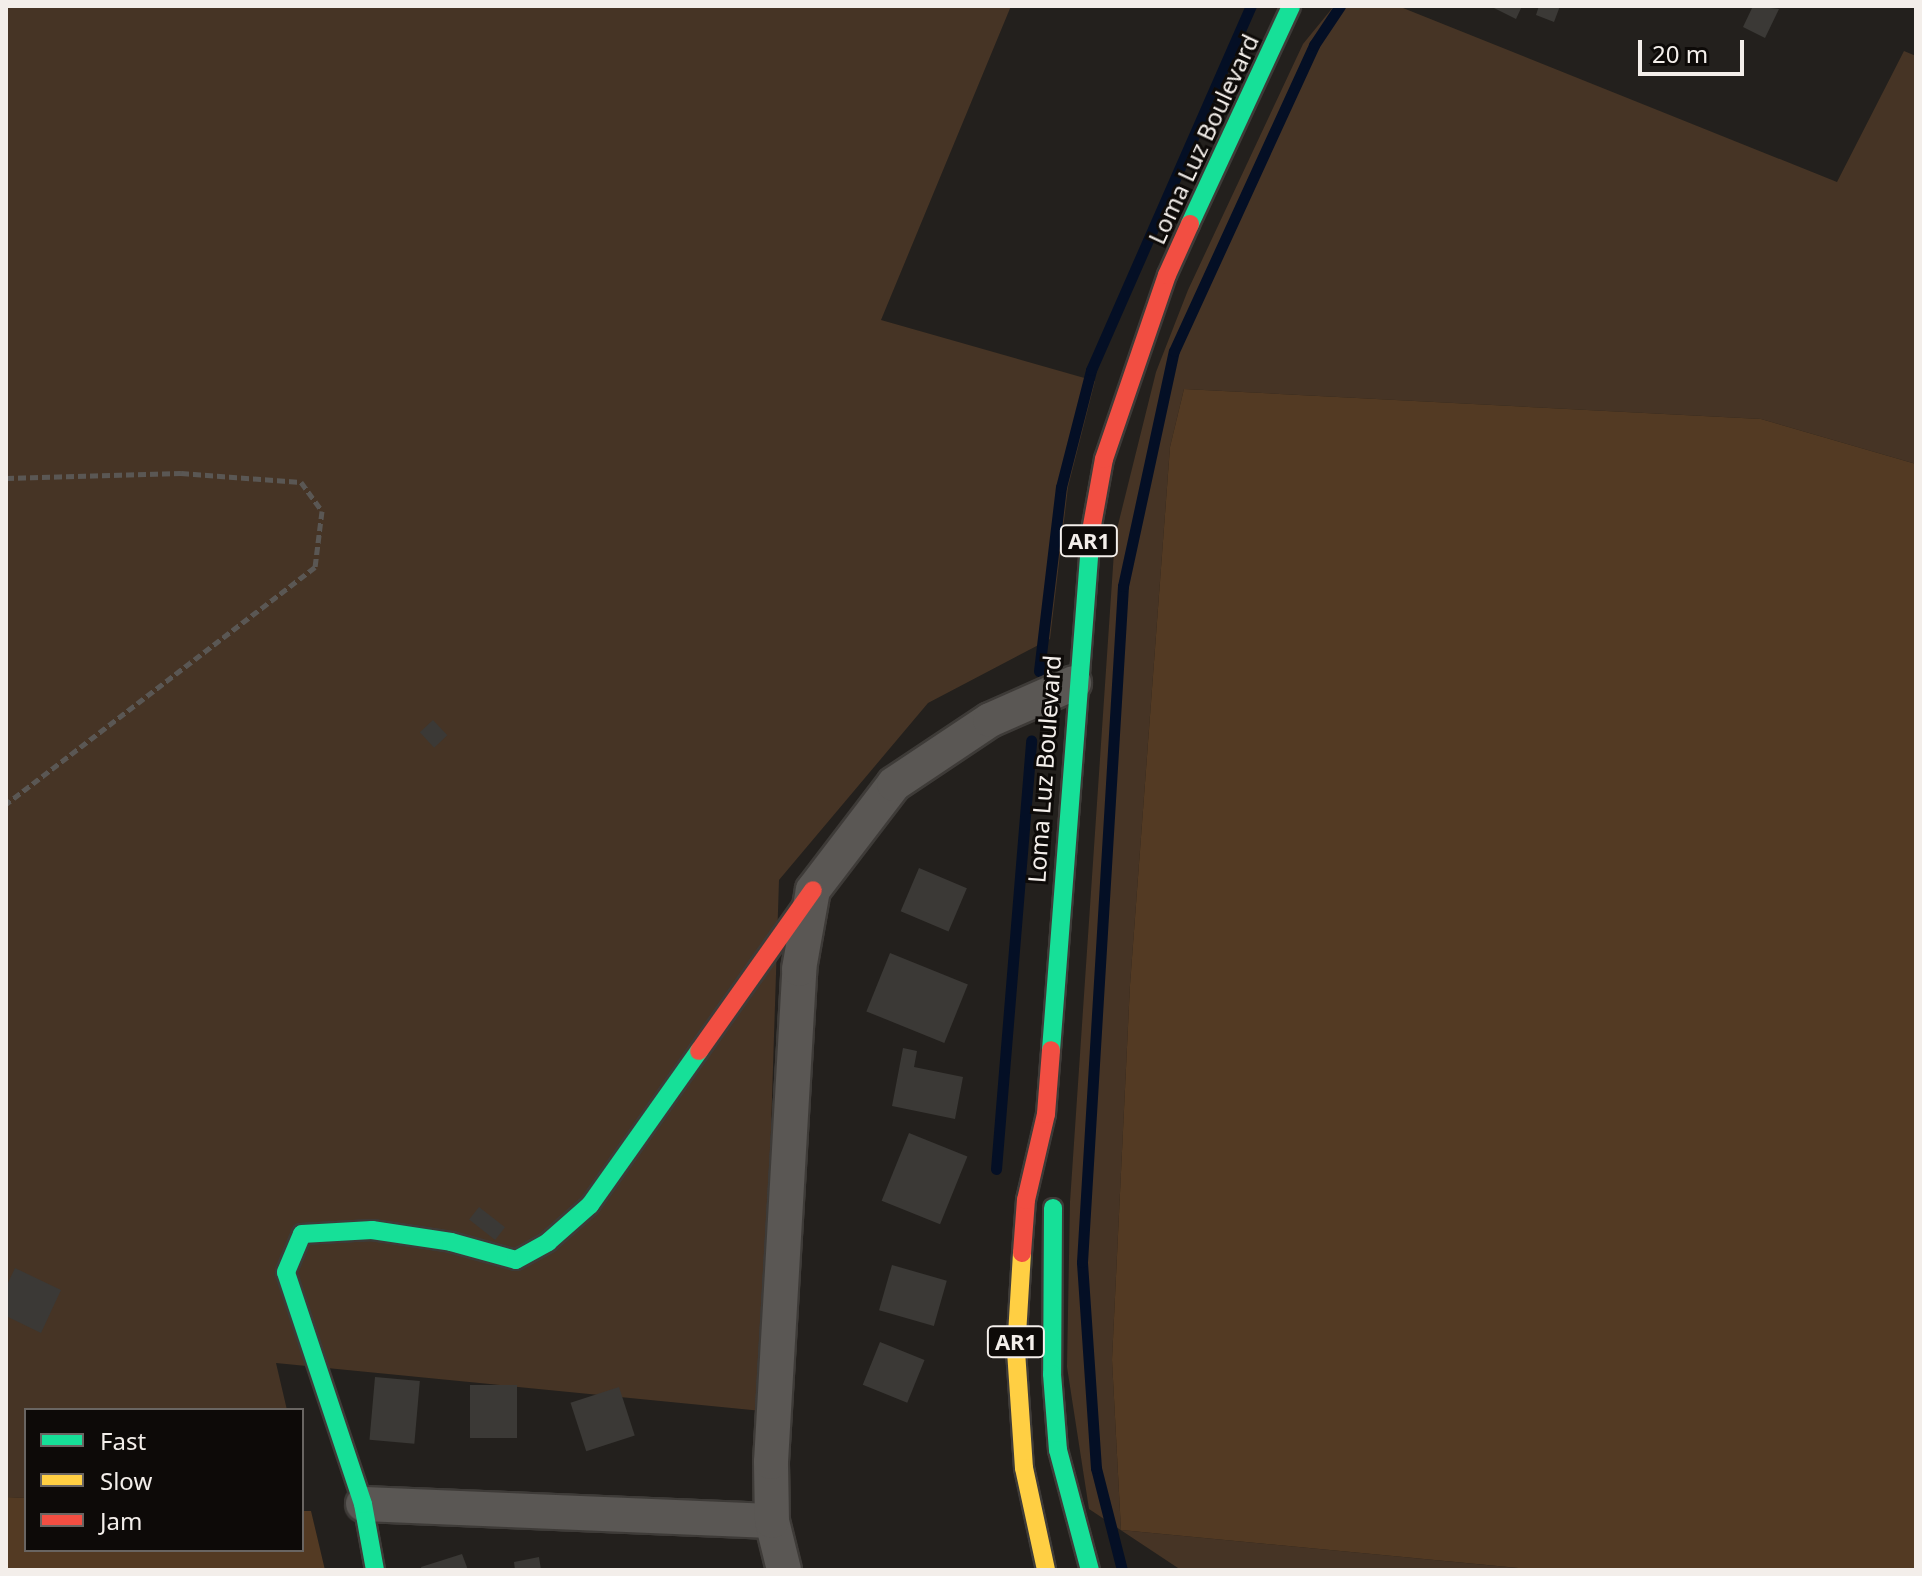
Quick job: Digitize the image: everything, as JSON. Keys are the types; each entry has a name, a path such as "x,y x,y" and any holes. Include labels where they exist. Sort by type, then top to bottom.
{"main road":[{"name":"Loma Luz Boulevard","path":"1046,1570 1024,1468 1016,1351 1026,1200 1046,1114 1074,683 1087,554 1104,459 1167,275 1291,6"},
{"path":"375,1570 363,1504 286,1272 302,1234 372,1230 451,1242 516,1260 548,1242 590,1205 813,890"},
{"name":"AR1","path":"1046,1114 1053,1196 1052,1374 1058,1450 1090,1570"}],"street":[{"path":"784,1570 772,1521 799,969 813,890 894,784 990,720 1074,683"},
{"path":"363,1504 772,1521"}],"path":[{"path":"6,478 181,473 301,482 322,511 315,567 6,804"}],"shaded area":[{"path":"6,6 1011,6 881,320 1095,381 1068,487 1050,639 928,703 779,880 762,1411 276,1363 287,1408 24,1408 24,1498 6,1497"},
{"path":"1334,6 1398,6 1837,182 1904,51 1916,56 1916,464 1761,419 1184,389 1170,447 1130,985 1112,1360 1121,1530 1540,1570 1181,1570 1089,1509 1067,1367 1070,1202 1115,537 1156,372 1188,290 1303,44"},
{"path":"1184,389 1761,419 1916,464 1916,1570 1540,1570 1121,1530 1112,1360 1130,985 1170,447"},
{"path":"6,1497 24,1498 24,1552 304,1552 304,1511 311,1511 325,1570 6,1570"}],"building":[{"path":"1490,6 1522,6 1516,19"},
{"path":"1539,6 1560,6 1554,22 1536,15"},
{"path":"1753,6 1779,9 1765,38 1743,27"},
{"path":"433,720 447,735 434,748 420,732"},
{"path":"919,868 967,888 949,932 901,911"},
{"path":"890,953 968,984 944,1043 866,1011"},
{"path":"903,1048 917,1051 914,1067 963,1077 955,1119 892,1106"},
{"path":"909,1133 967,1157 940,1224 882,1201"},
{"path":"479,1207 505,1227 495,1240 469,1220"},
{"path":"892,1265 947,1281 934,1326 879,1310"},
{"path":"15,1268 61,1290 41,1333 6,1316 6,1287"},
{"path":"880,1342 925,1360 907,1403 863,1385"},
{"path":"375,1377 420,1381 414,1444 370,1440"},
{"path":"470,1385 517,1385 517,1438 470,1438"},
{"path":"619,1387 635,1436 586,1451 570,1403"},
{"path":"462,1554 468,1570 422,1570 421,1567"},
{"path":"539,1557 541,1570 515,1570 514,1562"}],"waterway":[{"path":"1039,671 1061,487 1091,370 1251,6"},
{"path":"1122,1570 1096,1468 1082,1262 1123,586 1174,351 1314,45 1340,6"},
{"path":"996,1169 1031,740"}],"traffic: fast":[{"path":"1190,224 1291,6"},
{"path":"1051,1050 1091,531"},
{"path":"375,1570 363,1504 286,1272 302,1234 372,1230 451,1242 516,1260 548,1242 590,1205 699,1051"},
{"path":"1053,1208 1052,1374 1058,1450 1090,1570"}],"traffic: slow":[{"path":"1022,1253 1016,1351 1024,1468 1046,1570"}],"traffic: jam":[{"path":"1091,531 1104,459 1167,275 1190,224"},
{"path":"699,1051 813,890"},
{"path":"1022,1253 1026,1200 1046,1114 1051,1050"}]}
